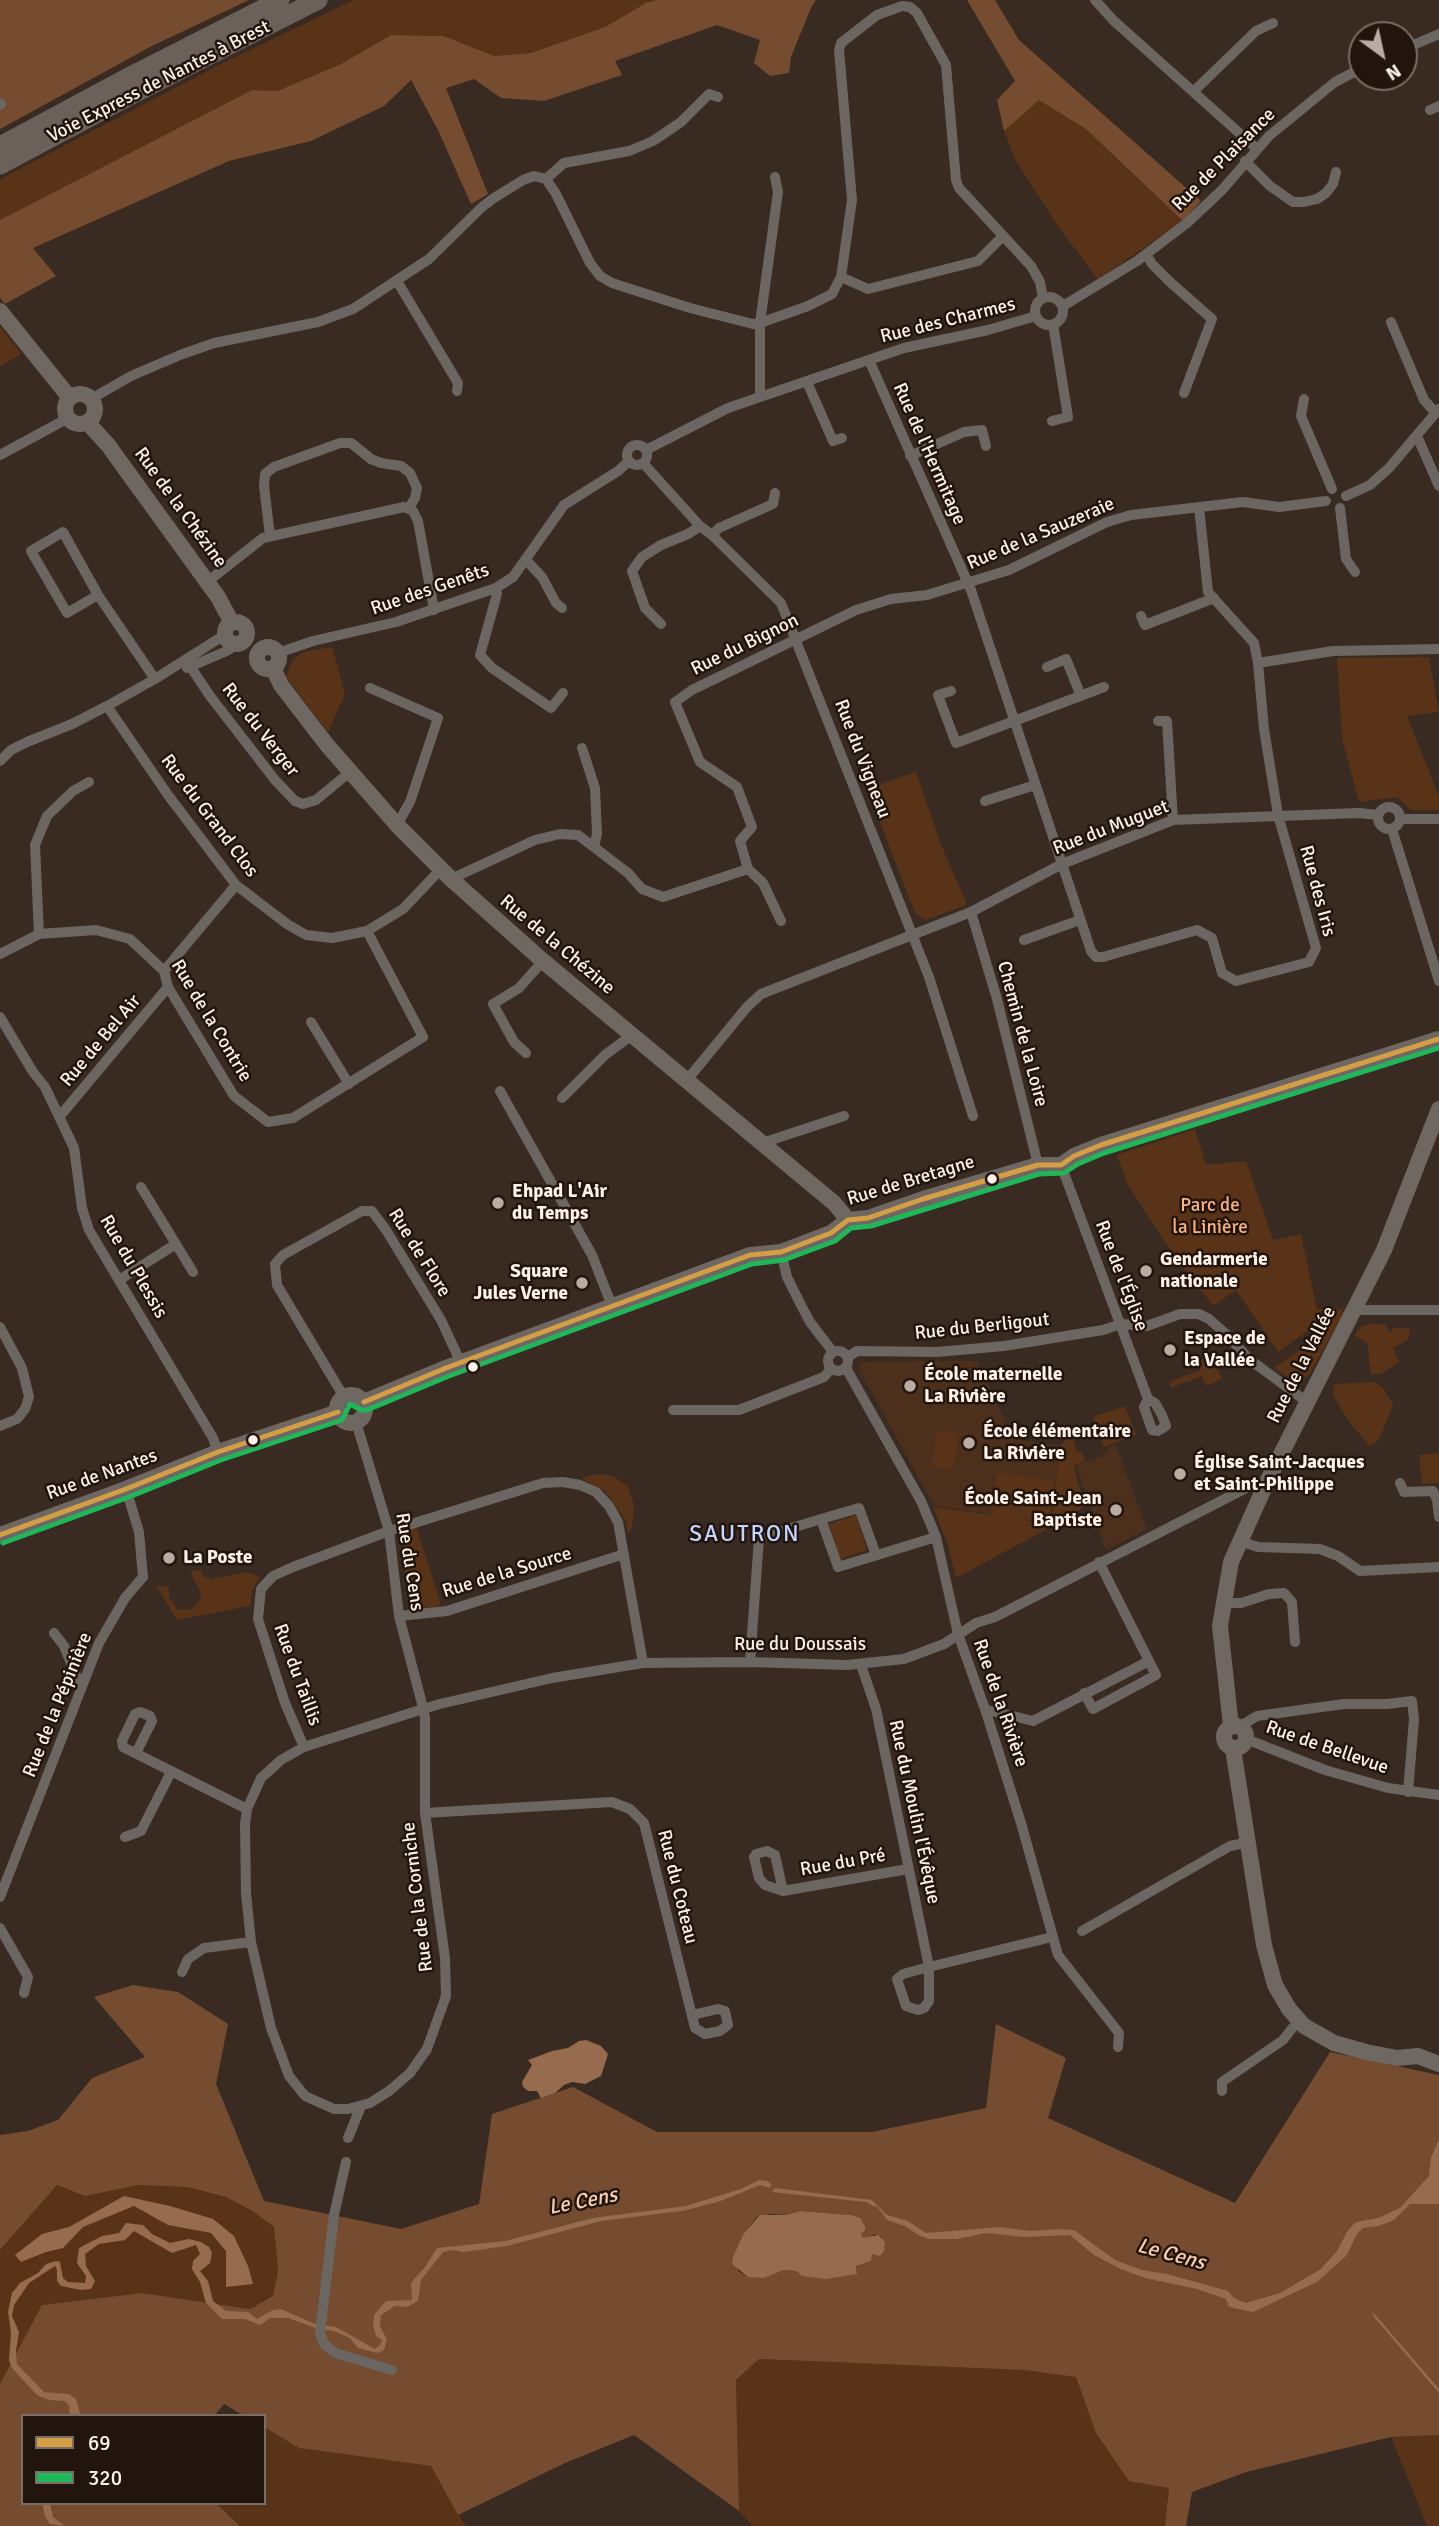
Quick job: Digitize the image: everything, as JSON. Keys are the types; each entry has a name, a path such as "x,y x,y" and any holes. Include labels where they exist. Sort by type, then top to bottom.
{"highway":[{"name":"Voie Express de Nantes à Brest","path":"0,146 280,0"},
{"name":"Voie Express de Nantes à Brest","path":"0,165 318,0"}],"street":[{"path":"1095,0 1256,148"},
{"path":"91,399 131,376 214,343 318,322 354,309 429,259 481,207 523,180 534,176 545,179 556,194 590,263 600,276 612,283 690,308 753,324 808,306 832,294 841,277 852,200 839,50 841,43 877,15 902,6 910,7 917,13 946,65 956,180 959,188 1031,266 1040,282 1043,298"},
{"path":"1194,91 1256,31 1273,23"},
{"path":"1418,43 1439,34"},
{"name":"Rue de Plaisance","path":"1146,254 1201,211 1256,148 1335,82 1348,75"},
{"path":"545,179 564,163 629,151 653,141 681,122 709,94 719,97"},
{"path":"1245,161 1270,186 1293,202 1317,199 1333,184 1336,172"},
{"path":"760,397 760,323 779,192 775,177"},
{"path":"841,277 868,289 892,283 978,261 1003,236"},
{"path":"1063,306 1052,297 1043,298 1035,308 1036,316 1041,322 1053,324 1060,319 1063,306 1146,254 1152,264 1212,319 1184,393"},
{"path":"397,281 458,383 457,391"},
{"path":"0,312 68,407 73,422 87,422 94,411 91,399 83,394 68,407 61,422 0,455"},
{"name":"Rue des Charmes","path":"869,360 904,348 988,330 1036,316"},
{"path":"1346,496 1370,485 1389,468 1437,411 1424,400 1391,322"},
{"path":"1052,421 1068,417 1053,324"},
{"path":"646,450 728,408 869,360"},
{"name":"Rue de l'Hermitage","path":"869,360 909,456 968,584 1035,785"},
{"path":"807,382 833,441 842,438"},
{"path":"1304,399 1301,416 1332,489"},
{"name":"Rue de la Chézine","path":"87,422 108,445 207,582 236,636 268,656 281,685 350,772 397,825 446,874 543,961 834,1203 848,1220"},
{"path":"909,456 964,432 982,430 986,446"},
{"path":"1416,436 1439,486"},
{"path":"270,536 265,474 274,467 340,443 351,443 371,459 401,466 410,473 417,488 409,508"},
{"path":"640,445 646,450 647,456 643,463 636,465 629,461 629,448 640,445"},
{"name":"Rue des Genêts","path":"268,656 313,641 368,630 496,588 513,577 564,505 618,471 629,461"},
{"name":"Rue du Vigneau","path":"643,463 701,526 782,603 929,977 973,1116"},
{"path":"1332,489 1342,490 1346,496 1345,503 1340,508 1333,508 1326,501 1327,492 1332,489"},
{"path":"712,535 719,528 773,504 775,493"},
{"name":"Rue de la Sauzeraie","path":"856,610 891,598 928,595 1009,570 1107,522 1131,515 1242,502 1279,507 1326,501"},
{"path":"207,582 250,548 270,536 404,507 409,508 418,521 434,610"},
{"path":"1199,507 1208,592 1254,643 1278,815"},
{"path":"1340,508 1346,559 1355,572"},
{"path":"661,624 645,608 632,571 642,557 701,526"},
{"path":"98,595 67,613 31,551 63,532 98,595 155,679"},
{"path":"526,560 542,577 556,603 562,608"},
{"path":"496,588 497,594 480,655 492,668 551,708 563,693"},
{"path":"1141,616 1145,625 1214,598"},
{"name":"Rue du Bignon","path":"748,869 740,842 752,827 737,787 700,762 675,702 692,690 856,610"},
{"path":"0,761 11,750 72,724 236,636"},
{"path":"1258,663 1333,651 1439,649"},
{"path":"1047,667 1066,659 1081,696"},
{"name":"Rue du Verger","path":"188,663 275,780 295,801 303,804 316,800 350,772"},
{"path":"951,691 938,695 956,743 1104,687"},
{"path":"370,688 438,718 410,802 397,825"},
{"name":"Rue du Grand Clos","path":"107,706 168,795 236,885 306,935 332,938 367,931 403,909 446,874"},
{"path":"1158,721 1167,721 1173,820"},
{"path":"582,748 595,788 597,834 594,847"},
{"path":"39,934 36,845 47,816 73,791 89,782"},
{"path":"985,801 1035,785"},
{"name":"Rue des Iris","path":"1035,785 1080,920 1091,951 1096,957 1197,930 1212,938 1223,973 1236,981 1309,962 1316,948 1278,815"},
{"path":"1386,807 1399,813 1400,819 1392,829 1382,827 1378,821 1378,815 1386,807"},
{"name":"Rue du Muguet","path":"687,1080 747,1007 761,994 971,912 1062,864 1173,820 1359,813 1378,815"},
{"path":"1400,819 1439,819"},
{"path":"1392,829 1439,981"},
{"path":"446,874 535,840 560,834 578,835 628,873 642,889 663,897 748,869 763,883 781,921"},
{"path":"164,971 236,885"},
{"name":"Chemin de la Loire","path":"971,912 997,999 1038,1165"},
{"path":"1024,940 1080,920"},
{"name":"Rue de la Contrie","path":"0,954 39,934 96,930 130,939 164,971 169,987 234,1096 268,1122 293,1118 423,1037 367,931"},
{"path":"526,1052 514,1042 493,1004 519,988 543,961"},
{"name":"Rue de Bel Air","path":"60,1116 169,987"},
{"name":"Rue du Plessis","path":"0,1017 45,1087 74,1148 85,1221 213,1438 218,1452"},
{"path":"311,1022 349,1084"},
{"path":"562,1098 605,1055 632,1035"},
{"name":"Rue de Bretagne","path":"364,1402 750,1255 781,1252 831,1234 848,1220 868,1218 1038,1165 1061,1165 1074,1156 1101,1145 1439,1039"},
{"path":"500,1091 592,1255 612,1306"},
{"name":"Rue de la Vallée","path":"1439,1110 1384,1250 1265,1486 1231,1562 1220,1626 1264,1945 1281,1996 1298,2021 1334,2043 1398,2058 1418,2056 1439,2064"},
{"path":"762,1143 844,1116"},
{"name":"Rue de l'Église","path":"1061,1165 1148,1399"},
{"path":"141,1187 194,1272"},
{"name":"Rue de Flore","path":"341,1404 277,1285 275,1264 283,1255 362,1211 372,1211 386,1230 441,1320 461,1363"},
{"path":"118,1280 176,1244"},
{"path":"781,1252 787,1277 796,1296 810,1322 833,1352"},
{"path":"1353,1310 1439,1310"},
{"name":"Rue du Berligout","path":"847,1363 856,1351 937,1353 1004,1346 1103,1330 1121,1324 1147,1326 1180,1314 1199,1314 1226,1334 1249,1359 1307,1402"},
{"path":"0,1328 22,1368 29,1397 26,1409 18,1419 0,1426"},
{"path":"840,1351 847,1363 838,1371 831,1369 828,1358 833,1352 840,1351"},
{"name":"Rue de la Rivière","path":"847,1363 921,1501 936,1537 958,1634 1021,1823 1058,1955 1119,2033 1118,2047"},
{"path":"673,1410 739,1410 824,1377 831,1369"},
{"path":"218,1452 357,1396 364,1402 365,1411 356,1422 342,1420 341,1404"},
{"name":"Rue du Cens","path":"356,1422 389,1531 398,1616 423,1709"},
{"name":"Rue de Nantes","path":"0,1535 218,1452"},
{"path":"389,1531 543,1483 563,1482 596,1492 609,1506 618,1522 643,1663"},
{"path":"1399,1483 1404,1492 1433,1491 1439,1517"},
{"name":"Rue du Doussais","path":"423,1709 552,1678 643,1663 862,1665 904,1659 937,1647 1254,1484 1265,1486"},
{"name":"Rue de la Pépinière","path":"0,1897 99,1643 125,1598 143,1577 139,1532 126,1489"},
{"path":"750,1662 759,1538 859,1508 876,1555"},
{"path":"821,1520 838,1566 936,1537"},
{"name":"Rue du Taillis","path":"304,1747 285,1703 258,1619 261,1588 273,1576 293,1567 389,1531"},
{"path":"1240,1541 1258,1547 1320,1549 1338,1556 1360,1571 1439,1567"},
{"name":"Rue de la Source","path":"398,1616 447,1611 624,1554"},
{"path":"1084,1693 1093,1709 1156,1675 1099,1562"},
{"path":"1223,1603 1241,1603 1269,1594 1284,1593 1292,1602 1295,1642"},
{"path":"54,1633 64,1646 77,1678 83,1683"},
{"path":"986,1712 992,1711 1033,1721 1149,1661"},
{"name":"Rue du Moulin l'Évêque","path":"862,1665 876,1709 929,1967 1052,1937"},
{"path":"1237,1735 1257,1716 1344,1704 1412,1701 1414,1719 1408,1792"},
{"name":"Rue de la Corniche","path":"423,1709 425,1813 445,1958 446,1996 427,2049 410,2073 389,2091 361,2106 334,2109 306,2096 289,2076 271,2028 251,1942 246,1893 247,1809 261,1778 281,1760 304,1747 423,1709"},
{"name":"Rue de Bellevue","path":"1237,1735 1325,1770 1408,1792 1439,1796"},
{"path":"136,1753 247,1809"},
{"path":"125,1837 141,1831 170,1772"},
{"name":"Rue du Coteau","path":"425,1813 612,1802 630,1809 644,1823 692,2015"},
{"path":"1082,1931 1230,1846 1250,1842"},
{"name":"Rue du Pré","path":"783,1891 908,1869"},
{"path":"0,1928 28,1976 24,1993"},
{"path":"182,1972 188,1958 204,1948 251,1942"},
{"path":"1222,2091 1222,2082 1283,2040 1298,2021"},
{"path":"348,2138 361,2106"},
{"path":"346,2162 334,2215 320,2333 324,2344 335,2353 392,2370"}],"shaded area":[{"path":"0,0 249,0 150,47 0,129"},
{"path":"656,0 816,0 791,57 789,73 770,76 754,63 760,40 717,25 615,61 622,75 544,101 501,98 474,79 446,88 488,194 471,204 438,130 411,80 384,106 311,141 229,161 33,248 56,276 5,304 0,298 0,220 252,90 277,91 341,64 391,35 444,36 494,56 531,53 605,27"},
{"path":"967,0 995,0 1019,40 1201,201 1183,221 1086,129 1039,100 1004,131 997,100 1015,81"},
{"name":"École élémentaire La Rivière","path":"977,1361 1014,1439 1062,1446 1050,1517 1042,1521 934,1506 859,1369 863,1362"},
{"name":"École Saint-Jean Baptiste","path":"1115,1443 1147,1529 1106,1550 1076,1466 1103,1456"},
{"path":"133,1985 178,1992 228,2024 216,2084 264,2201 401,2229 479,2204 492,2114 573,2087 657,2132 872,2132 986,2108 996,2024 1066,2058 1048,2118 1235,2203 1330,2052 1439,2075 1439,2435 1391,2437 1246,2472 1192,2492 1186,2526 1165,2526 1169,2488 1129,2481 1096,2433 1076,2377 1024,2370 759,2359 736,2380 739,2511 634,2435 565,2463 458,2515 431,2466 299,2448 266,2428 266,2414 241,2414 224,2404 216,2414 21,2414 21,2505 218,2505 240,2526 0,2526 0,2384 42,2305 142,2293 250,2309 273,2296 278,2270 274,2227 226,2197 187,2187 139,2185 85,2196 57,2185 0,2250 0,2135 28,2131 58,2120 92,2078 145,2057 94,1997","holes":["800,2211 850,2215 864,2225 865,2231 861,2233 863,2238 875,2234 882,2238 871,2255 871,2261 856,2266 857,2273 799,2274 796,2271 783,2270 748,2277 738,2271 744,2233 757,2217"]},
{"path":"586,2040 601,2046 608,2054 601,2076 585,2084 572,2082 541,2098 537,2091 528,2091 523,2087 522,2082 532,2065 528,2060"},
{"path":"1439,2139 1439,2204 1410,2204 1394,2220 1363,2228 1357,2234 1347,2255 1317,2282 1253,2312 1229,2307 1226,2299 1197,2289 1145,2278 1121,2269 1094,2255 1070,2235 1025,2237 986,2233 957,2239 929,2239 887,2220 876,2205 875,2207 866,2202 772,2192 775,2188 872,2200 887,2215 908,2221 926,2233 1000,2227 1030,2231 1074,2230 1115,2260 1142,2270 1228,2291 1234,2298 1246,2303 1280,2293 1321,2269 1356,2222 1378,2218 1400,2208 1429,2176 1431,2158"},
{"path":"759,2180 772,2185 770,2188 760,2185 718,2202 682,2211 601,2221 507,2246 443,2252 421,2280 418,2301 407,2307 395,2306 381,2315 380,2327 387,2339 384,2350 377,2353 358,2348 350,2338 334,2331 288,2318 270,2318 260,2325 245,2319 222,2319 206,2303 200,2282 192,2269 193,2261 200,2254 196,2245 172,2253 134,2231 125,2240 99,2244 85,2254 86,2266 95,2281 91,2289 61,2286 57,2281 55,2266 29,2283 14,2305 12,2316 19,2332 17,2364 44,2392 69,2394 76,2399 80,2414 70,2414 65,2401 49,2400 37,2395 12,2368 9,2360 11,2333 8,2312 12,2293 20,2283 38,2273 46,2264 56,2261 60,2262 63,2278 68,2282 85,2283 86,2276 77,2263 79,2248 102,2236 119,2233 126,2223 143,2225 152,2234 170,2243 189,2239 209,2247 212,2253 210,2263 200,2271 208,2281 213,2301 226,2311 248,2312 257,2319 273,2310 281,2309 315,2324 336,2327 375,2349 382,2340 376,2336 374,2315 386,2301 412,2300 411,2283 437,2248 505,2241 593,2218 686,2206 741,2189"},
{"path":"124,2196 213,2219 234,2236 253,2284 226,2287 226,2251 211,2233 168,2225 134,2206 83,2227 63,2248 21,2262 15,2255 42,2234 69,2227"},
{"path":"800,2211 860,2218 865,2226 865,2231 861,2233 863,2238 878,2235 885,2242 884,2251 880,2256 872,2254 871,2261 856,2266 857,2274 826,2279 783,2270 764,2278 748,2277 732,2264 744,2233 760,2215 786,2215"},
{"path":"1372,2311 1439,2389 1439,2393 1374,2317"},
{"path":"42,2505 50,2505 53,2517 65,2526 50,2524"}],"green space":[{"path":"354,0 656,0 605,27 531,53 493,56 444,36 391,35 341,64 277,91 252,90 0,220 0,179 223,63"},
{"path":"1039,99 1086,129 1183,221 1098,279 1059,228 1016,161 1004,131"},
{"path":"0,326 21,354 0,367"},
{"path":"332,647 345,694 328,732 286,677 293,659 304,652"},
{"path":"1429,657 1439,712 1407,716 1439,796 1439,810 1411,810 1397,797 1359,802 1342,738 1337,658"},
{"path":"916,772 942,847 966,902 966,905 925,920 915,913 867,789"},
{"name":"Parc de la Linière","path":"1195,1129 1206,1165 1246,1161 1273,1240 1301,1234 1317,1310 1334,1307 1344,1312 1310,1374 1300,1381 1294,1381 1274,1368 1319,1336 1313,1327 1278,1352 1236,1290 1213,1306 1166,1244 1128,1185 1117,1155"},
{"path":"1373,1323 1386,1325 1389,1332 1393,1331 1392,1328 1410,1328 1408,1340 1393,1348 1399,1362 1380,1374 1371,1374 1367,1343 1354,1335 1362,1326"},
{"path":"1212,1356 1222,1379 1206,1386 1202,1376 1171,1388 1169,1382 1201,1370 1198,1361"},
{"path":"1375,1382 1384,1389 1393,1405 1379,1440 1370,1446 1350,1423 1333,1395 1334,1384"},
{"path":"1125,1406 1136,1435 1104,1447 1093,1417"},
{"path":"937,1430 959,1434 953,1469 932,1466"},
{"path":"1072,1436 1077,1452 1082,1453 1085,1461 1074,1466 1086,1505 1071,1516 956,1578 948,1545 933,1507 992,1515 997,1473 1054,1481 1050,1517 1042,1521 1014,1518 1042,1523 1051,1518 1061,1444"},
{"path":"1439,1453 1439,1483 1422,1484 1419,1455"},
{"path":"601,1474 613,1476 627,1486 634,1504 632,1528 628,1533 625,1519 605,1491 582,1479"},
{"path":"856,1515 867,1550 840,1559 829,1524"},
{"path":"416,1526 441,1605 434,1607 412,1607 407,1600 403,1533"},
{"path":"201,1570 203,1576 211,1579 246,1572 260,1577 252,1591 250,1606 177,1620 156,1585 169,1587 169,1597 178,1610 192,1609 200,1600 201,1593 190,1572"},
{"path":"57,2185 85,2196 139,2185 187,2187 226,2197 274,2227 278,2270 273,2296 250,2309 142,2293 43,2305 0,2384 0,2250"},
{"path":"759,2359 1024,2370 1076,2377 1096,2433 1169,2488 1165,2526 753,2526 739,2511 736,2380"},
{"path":"266,2428 299,2448 431,2466 466,2526 240,2526 218,2505 266,2505"},
{"path":"1439,2435 1439,2526 1427,2526 1391,2437"}],"transit line":[{"name":"69","path":"364,1402 446,1368 750,1255 781,1252 831,1233 848,1220 868,1218 1038,1165 1061,1165 1074,1156 1101,1145 1439,1039"},
{"name":"320","path":"3,1543 221,1460 342,1420 350,1404 367,1410 449,1376 752,1264 784,1260 835,1241 851,1228 871,1226 1039,1174 1064,1173 1104,1153 1439,1048"},
{"name":"69","path":"0,1535 218,1452 338,1412"}],"place":[{"name":"Ehpad L'Air du Temps","path":"498,1203"},
{"name":"Gendarmerie nationale","path":"1146,1271"},
{"name":"Square Jules Verne","path":"582,1283"},
{"name":"Espace de la Vallée","path":"1170,1350"},
{"name":"École maternelle La Rivière","path":"910,1386"},
{"name":"École élémentaire La Rivière","path":"969,1443"},
{"name":"Église Saint-Jacques et Saint-Philippe","path":"1180,1474"},
{"name":"École Saint-Jean Baptiste","path":"1116,1510"},
{"name":"La Poste","path":"169,1558"}],"district":[{"name":"SAUTRON","path":"745,1535"}],"water label":[{"name":"Le Cens","path":"583,2202"},
{"name":"Le Cens","path":"1171,2255"}]}
